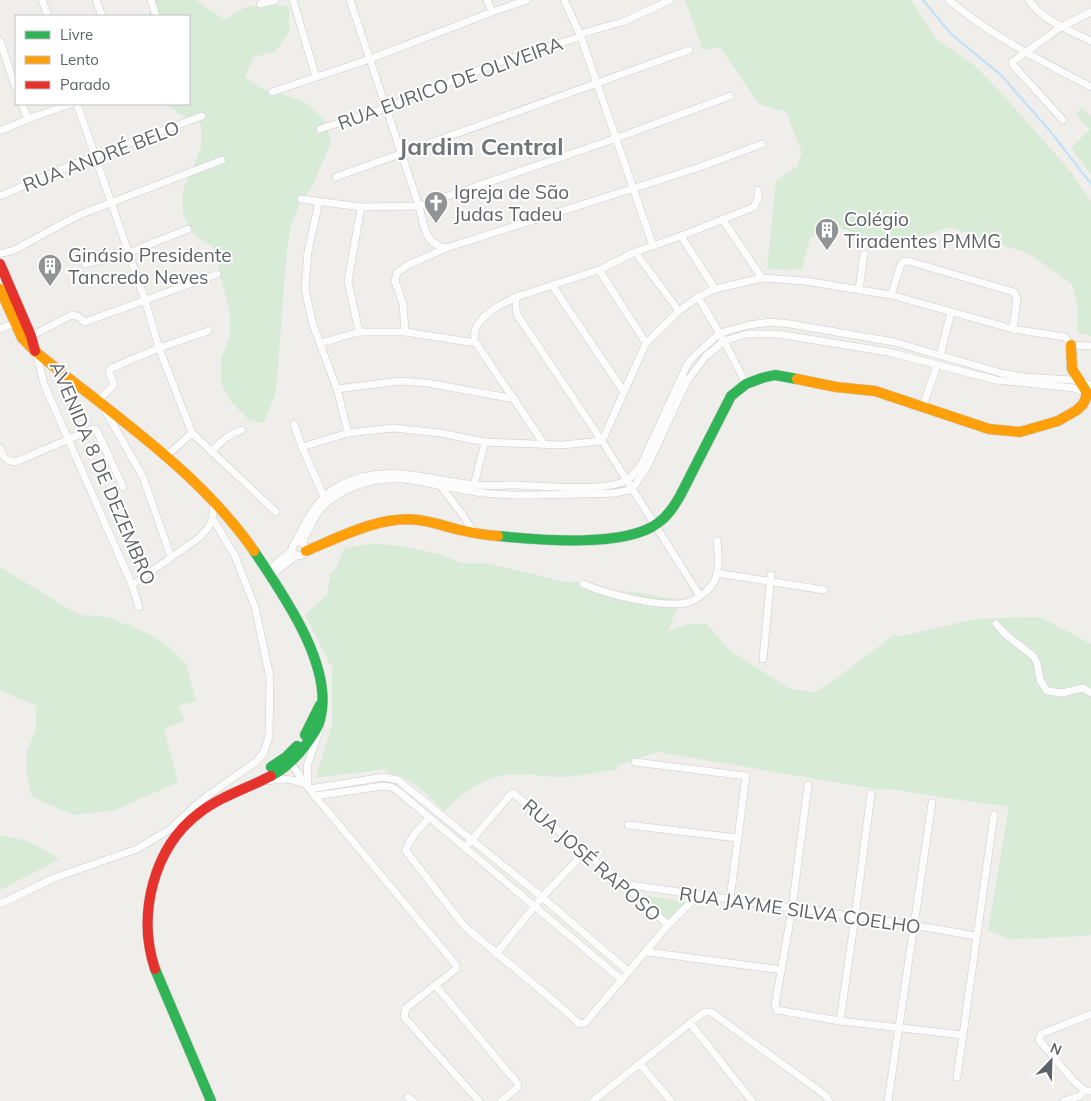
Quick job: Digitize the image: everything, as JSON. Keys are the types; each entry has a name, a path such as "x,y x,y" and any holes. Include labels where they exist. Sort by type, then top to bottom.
{"main road":[{"name":"AVENIDA 8 DE DEZEMBRO","path":"0,264 36,352"},
{"name":"AVENIDA 8 DE DEZEMBRO","path":"0,290 23,339 36,352"},
{"path":"298,549 382,523 418,520 474,533 535,539 585,540 626,536 656,525 676,504 731,396 746,384 775,375 836,387 875,391 1003,432 1018,432 1045,426 1074,413 1085,402 1088,388 1072,370 1071,345"},
{"path":"36,352 166,456 229,518 294,613 311,646 322,685 321,720 309,742 289,760 246,785 245,789 210,806 189,822 162,862 153,880 148,899 146,924 152,961 212,1101"},
{"path":"289,760 303,739 321,702"}],"street":[{"path":"42,0 48,15"},
{"path":"96,0 102,15"},
{"path":"151,0 156,15"},
{"path":"260,4 275,0"},
{"path":"293,0 316,77"},
{"path":"350,0 429,240 436,246 446,248"},
{"path":"488,0 492,12"},
{"path":"272,92 370,59 528,0"},
{"path":"564,0 580,36 617,138 653,246"},
{"name":"RUA EURICO DE OLIVEIRA","path":"320,129 386,108 500,62 624,21 670,0"},
{"path":"949,0 1025,52 1091,87"},
{"path":"1029,0 1041,14 1091,41"},
{"path":"1063,120 1012,62 1061,26 1091,12"},
{"path":"0,41 15,86"},
{"path":"336,177 689,50"},
{"path":"300,199 361,207 419,206 617,138 730,96"},
{"path":"22,105 28,119"},
{"path":"0,131 68,105"},
{"path":"76,105 145,300 159,348 192,433 276,512"},
{"name":"RUA ANDRÉ BELO","path":"0,196 95,156 202,116"},
{"path":"405,332 404,304 395,281 397,273 406,266 446,248 634,189 762,144"},
{"path":"0,254 14,250 80,215 222,160"},
{"path":"544,444 476,343 474,334 478,324 496,308 516,297 599,270 635,252 754,207 758,198 758,190"},
{"path":"319,202 308,250 305,290 314,325 337,389 348,433"},
{"path":"359,332 348,281 361,207"},
{"path":"723,220 762,278"},
{"path":"85,264 128,253 188,229"},
{"path":"681,236 716,289"},
{"path":"635,252 679,311"},
{"path":"859,290 864,254"},
{"path":"891,295 901,264 904,261 908,261 1014,292 1017,298 1013,329"},
{"path":"599,270 646,343"},
{"path":"31,336 72,315 85,322 217,274"},
{"path":"602,441 646,343 679,311 698,297 716,289 762,278 805,281 891,295 1013,329 1065,337 1071,345 1091,346"},
{"path":"552,285 624,392"},
{"path":"516,297 518,316 602,441 700,596"},
{"path":"698,297 720,333 746,384"},
{"path":"940,355 951,313"},
{"path":"0,329 14,323"},
{"path":"298,549 313,510 324,497 337,487 371,475 404,473 474,485 593,487 620,483 627,480 637,471 643,461 686,367 692,358 720,333 759,323 790,324 894,342 1000,373 1023,377 1073,380 1088,388"},
{"path":"171,557 143,477 100,405 114,386 109,371 112,368 159,348 208,331"},
{"path":"321,343 359,332 405,332 476,343"},
{"path":"268,574 298,549 318,511 330,499 363,484 401,479 471,492 531,495 612,493 632,489 646,469 687,381 706,356 724,342 746,334 778,334 888,352 996,380 1088,388"},
{"name":"AVENIDA 8 DE DEZEMBRO","path":"36,352 44,384 132,586 139,607"},
{"path":"923,406 937,364"},
{"path":"337,389 400,382 427,383 515,399"},
{"path":"294,424 324,497"},
{"path":"302,447 348,433 392,428 440,432 484,442 562,445 602,441"},
{"path":"0,448 4,458 15,462 69,441 90,430 97,432 123,487"},
{"path":"211,452 224,438 242,430"},
{"path":"166,456 192,433"},
{"path":"474,485 484,442"},
{"path":"440,485 474,533"},
{"path":"132,586 200,538 213,519 213,508 221,509"},
{"path":"0,904 54,878 137,850 173,826 204,800 257,761 264,752 269,736 270,678 255,607 234,556 213,519"},
{"path":"583,584 619,596 650,602 684,604 694,601 710,587 715,579 718,556 717,541"},
{"path":"717,573 770,578 824,590"},
{"path":"763,659 770,578"},
{"path":"996,624 1004,633 1034,656 1040,680 1047,691 1062,693 1083,688 1091,693"},
{"path":"309,788 307,766 320,732 321,720"},
{"path":"289,760 315,796 456,964 456,969 406,1008 404,1017 479,1101"},
{"path":"635,762 746,776 730,899"},
{"path":"285,779 307,766"},
{"path":"245,789 270,781 285,779 296,780 309,788 384,777 398,780 542,897 629,972"},
{"path":"383,786 384,777"},
{"path":"808,785 792,908 775,1005 779,1011 840,1021 963,1035"},
{"path":"315,796 383,786 391,787 398,791 622,980"},
{"name":"RUA JOSÉ RAPOSO","path":"472,839 510,794 516,794 623,884 668,925"},
{"path":"840,1021 871,794"},
{"path":"888,1101 932,803"},
{"path":"957,1077 994,814"},
{"path":"429,818 414,835 406,847 406,851 464,926 580,1024 585,1024 668,925 698,895"},
{"path":"173,826 189,822"},
{"path":"628,825 737,838"},
{"path":"465,848 472,839"},
{"path":"496,954 542,897 584,853"},
{"name":"RUA JAYME SILVA COELHO","path":"623,884 913,925 976,936"},
{"path":"647,952 782,970"},
{"path":"436,986 518,1084 517,1088 501,1101"},
{"path":"593,1101 704,1012 711,1012 825,1095 829,1101"},
{"path":"1064,1101 1080,1096 1088,1091 1072,1080 1039,1040 1041,1034 1091,1014"},
{"path":"690,1023 752,1101"},
{"path":"640,1064 671,1101"}],"green space":[{"path":"154,0 196,0 225,20 244,8 266,3 289,7 289,32 276,51 254,57 245,77 264,90 287,95 308,104 325,121 331,143 313,185 300,204 291,225 287,248 276,391 264,423 249,420 232,403 221,383 221,358 230,337 230,313 213,247 194,234 183,214 183,190 201,148 201,123 166,105 190,105 190,15 148,15"},
{"path":"685,0 911,0 937,40 974,65 1007,99 1071,172 1091,202 1091,336 1077,333 1078,307 1072,284 1028,253 950,227 892,246 837,227 810,238 802,270 767,269 776,181 797,167 802,152 786,112 759,104 720,47 703,50"},
{"path":"1082,107 1091,117 1091,174 1071,148 1090,129 1076,115"},
{"path":"370,544 394,545 440,554 461,563 486,563 566,582 591,582 612,591 636,592 680,600 668,631 687,624 707,624 728,649 790,689 814,692 830,683 894,635 898,637 974,619 1040,617 1091,644 1091,935 1009,939 988,930 1009,806 883,788 882,790 657,752 619,765 616,770 569,777 519,774 498,777 469,790 445,811 411,782 387,773 386,769 316,778 332,725 332,668 305,615 327,595 330,576 328,574 336,569 344,548"},
{"path":"0,567 79,615 108,617 127,625 130,624 132,627 150,634 169,647 186,664 196,701 178,706 185,720 164,729 178,782 115,810 74,815 32,797 27,775 27,751 36,730 36,706 0,690"},
{"path":"0,835 28,841 60,859 0,890"},
{"path":"642,895 686,902 669,919"}],"waterway":[{"path":"923,0 951,34 1001,75 1050,131 1091,184"}],"traffic: fast":[{"path":"498,536 581,540 625,536 643,531 662,520 680,496 731,396 746,384 762,378 775,375 797,379"},
{"path":"254,551 303,631 320,677 323,699 320,720 313,735 291,762 271,776"},
{"path":"305,735 320,705"},
{"path":"271,767 286,757 297,746"},
{"path":"155,969 211,1101"}],"traffic: slow":[{"path":"0,289 22,338 36,352 181,469 232,522 254,551"},
{"path":"797,379 836,387 875,391 989,429 1020,432 1058,421 1077,410 1083,404 1086,398 1086,391 1072,369 1071,345"},
{"path":"306,551 361,528 405,519 419,520 470,532 498,536"}],"traffic: jam":[{"path":"0,264 31,336 35,351"},
{"path":"155,969 148,927 149,905 153,884 160,864 170,845 183,828 207,807 271,776"}],"place":[{"name":"Igreja de São Judas Tadeu","path":"436,224"},
{"name":"Colégio Tiradentes PMMG","path":"827,251"},
{"name":"Ginásio Presidente Tancredo Neves","path":"50,287"}],"district":[{"name":"Jardim Central","path":"481,146"}]}
